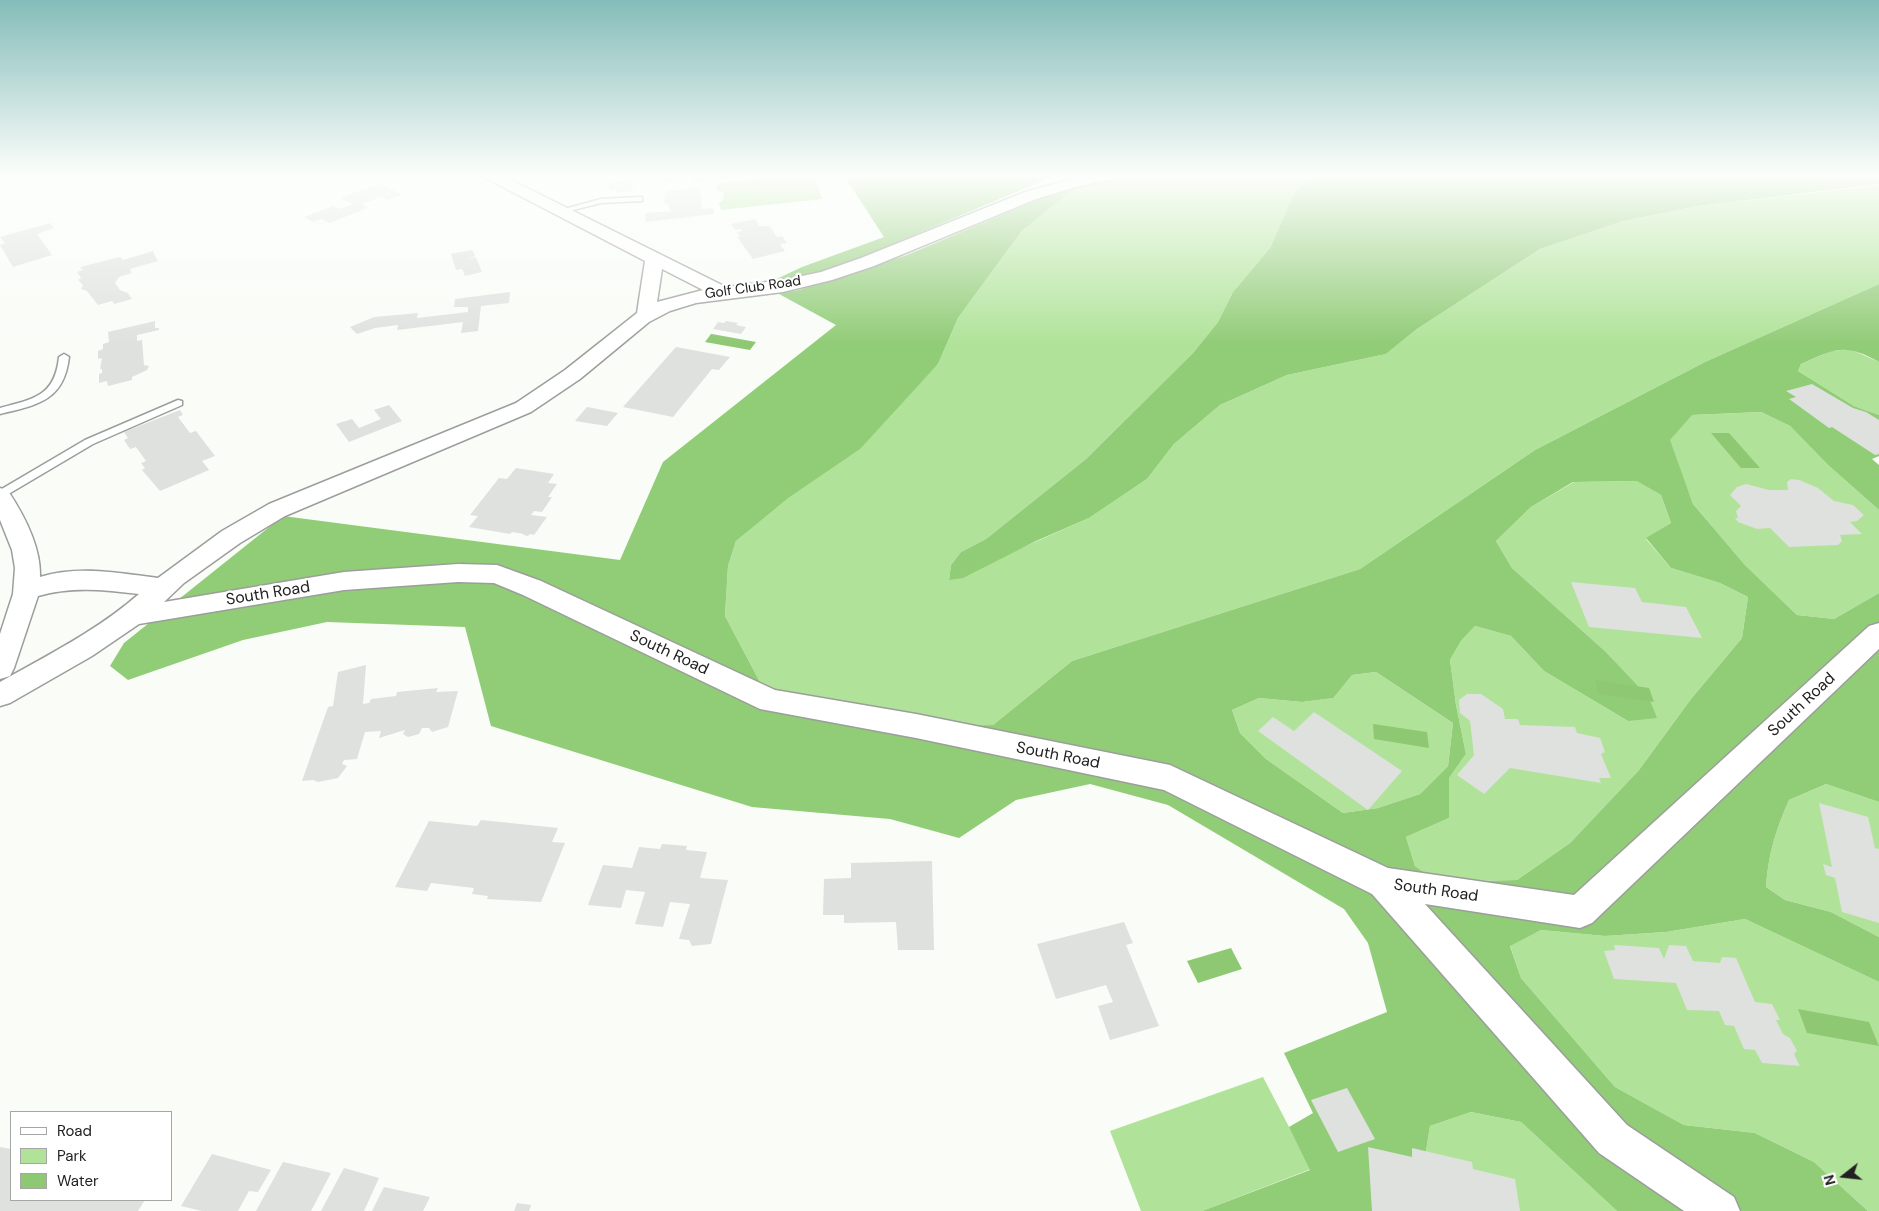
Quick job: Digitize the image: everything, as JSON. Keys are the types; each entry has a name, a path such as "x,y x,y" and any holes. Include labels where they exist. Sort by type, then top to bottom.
{"street":[{"path":"600,231 721,292"},
{"name":"Golf Club Road","path":"0,695 82,649 135,613 163,588 231,537 277,510 509,414 536,401 557,388 646,315 677,301 721,292 781,286 841,272 943,231"},
{"path":"646,315 654,258"},
{"path":"0,495 20,539 28,567 25,591 17,625 0,668"},
{"name":"South Road","path":"135,613 143,615 344,581 458,573 497,574 532,588 770,701 916,726 1170,778 1384,883 1580,912 1879,633"},
{"path":"25,591 58,581 93,579 163,588"},
{"path":"1384,883 1613,1139 1720,1211"}],"lane":[{"path":"0,411 38,399 57,388 64,373 64,356"},
{"path":"0,495 89,442 178,403"}],"green space":[{"path":"1278,231 1270,248 1233,292 1218,322 1193,353 1086,459 986,539 961,552 951,565 949,580 1089,518 1147,479 1174,444 1220,405 1287,375 1386,354 1417,329 1540,249 1595,231 1879,231 1879,284 1705,362 1535,450 1360,569 1072,661 993,725 916,726 770,701 725,616 728,566 736,541 909,394 938,364 958,318 1021,232"},
{"path":"1850,349 1879,362 1879,415 1854,406 1798,371 1801,364 1831,351"},
{"path":"1761,412 1790,426 1828,465 1879,510 1879,593 1834,619 1797,615 1745,565 1693,504 1669,440 1691,415"},
{"path":"1638,481 1661,495 1671,523 1646,539 1671,568 1720,583 1748,597 1742,638 1691,699 1639,770 1570,843 1517,880 1438,882 1415,866 1406,837 1449,818 1449,778 1466,754 1456,705 1450,660 1461,641 1475,626 1511,636 1544,671 1628,721 1627,675 1606,652 1512,568 1496,541 1531,507 1574,482"},
{"path":"1376,672 1453,723 1448,766 1420,794 1378,808 1343,813 1266,759 1240,733 1232,710 1259,698 1302,702 1332,698 1352,675"},
{"path":"1826,784 1879,802 1879,937 1831,912 1785,900 1766,887 1773,842 1789,800"},
{"path":"1745,919 1879,982 1879,1211 1868,1211 1814,1162 1755,1133 1684,1125 1615,1087 1521,978 1510,945 1541,930 1605,936 1666,932"},
{"path":"1263,1077 1311,1169 1202,1211 1141,1211 1110,1131"},
{"path":"1471,1112 1521,1122 1617,1211 1403,1211 1424,1163 1430,1126"}],"shaded area":[{"path":"880,231 925,231 836,268 768,283 802,267 884,237"},
{"path":"965,231 1023,231 958,318 938,364 860,449 788,498 736,541 728,566 725,616 770,701 916,726 993,725 1072,661 1360,569 1535,450 1705,362 1879,284 1879,362 1857,352 1840,350 1801,364 1798,371 1854,406 1879,415 1879,456 1872,459 1879,465 1879,510 1828,465 1790,426 1761,412 1692,415 1670,440 1693,504 1745,565 1797,615 1834,619 1879,593 1879,802 1826,784 1789,800 1773,842 1766,887 1785,900 1831,912 1879,937 1879,982 1745,919 1666,932 1605,936 1541,930 1510,946 1521,978 1615,1087 1684,1125 1755,1133 1814,1162 1868,1211 1617,1211 1521,1122 1471,1112 1430,1126 1424,1163 1403,1211 1202,1211 1310,1170 1289,1127 1313,1113 1284,1053 1387,1012 1368,943 1344,909 1168,805 1090,784 1016,800 959,838 890,819 752,807 491,726 465,627 327,622 243,640 128,680 110,666 124,643 283,516 620,560 663,462 836,325 779,294 799,290 907,255","holes":["1637,481 1661,495 1671,523 1646,538 1671,568 1720,583 1748,597 1742,638 1691,699 1639,770 1570,843 1517,880 1438,882 1415,866 1406,837 1449,818 1449,778 1466,754 1456,705 1450,660 1461,641 1475,626 1511,636 1544,671 1628,721 1657,718 1649,698 1606,652 1512,568 1496,541 1531,507 1573,482","1376,672 1453,723 1448,766 1420,794 1378,808 1343,813 1266,759 1240,733 1232,710 1259,698 1302,702 1333,698 1352,675"]},
{"path":"1278,231 1595,231 1540,249 1417,329 1386,354 1287,375 1220,405 1174,444 1147,479 1089,518 1036,541 963,578 949,580 951,565 961,552 986,539 1086,459 1193,353 1218,322 1233,292 1270,248"}],"water":[{"path":"711,334 756,342 750,350 705,342"},
{"path":"1711,433 1729,433 1760,468 1741,468"},
{"path":"1595,680 1649,688 1654,702 1599,694"},
{"path":"1373,724 1427,732 1429,748 1374,739"},
{"path":"1231,948 1242,969 1198,983 1187,961"},
{"path":"1798,1009 1869,1022 1879,1046 1807,1033"}],"building":[{"path":"23,231 47,231 37,234 52,255 13,267 0,245 5,243 0,237"},
{"path":"773,231 777,237 782,236 787,243 780,244 785,251 753,259 737,237 740,237 737,232"},
{"path":"472,250 475,256 467,259 476,257 482,272 465,276 462,269 456,270 451,254"},
{"path":"153,251 158,261 130,269 132,273 119,277 115,283 120,290 128,293 132,299 114,304 112,301 98,305 87,291 81,289 83,285 78,280 81,278 77,272 83,270 80,267 120,257 123,260"},
{"path":"510,292 509,303 481,306 478,331 461,333 463,322 397,330 398,325 375,328 357,334 350,327 374,317 418,313 417,318 468,312 468,307 454,307 455,299"},
{"path":"155,321 155,328 159,328 159,330 137,335 137,341 142,340 144,365 149,366 147,370 132,377 132,380 108,386 107,381 99,383 99,374 102,373 102,369 100,369 102,358 98,359 98,351 103,349 103,344 109,342 108,332"},
{"path":"726,321 738,323 736,325 746,327 741,334 713,329 718,322 724,323"},
{"path":"676,347 730,357 719,370 712,369 673,417 623,407"},
{"path":"1812,384 1853,408 1866,412 1879,420 1879,454 1875,455 1832,427 1829,428 1789,399 1796,397 1786,391"},
{"path":"389,405 402,421 349,442 336,424 352,419 359,428 381,419 374,410"},
{"path":"587,407 618,413 607,426 575,421"},
{"path":"180,410 183,415 178,417 190,433 196,431 215,456 202,461 209,470 160,491 142,470 145,468 141,463 146,461 136,447 130,449 124,440 128,438 124,432"},
{"path":"516,468 554,474 548,483 557,484 548,497 552,497 542,512 534,511 531,515 547,517 534,535 530,534 528,536 512,532 510,534 469,527 478,516 470,515 499,478 507,479"},
{"path":"1791,479 1799,480 1818,488 1834,501 1853,505 1864,515 1857,521 1850,522 1862,534 1840,535 1842,541 1838,545 1789,547 1770,528 1757,529 1738,522 1735,518 1738,518 1736,511 1741,506 1730,495 1737,487 1746,484 1769,490 1788,490 1787,482"},
{"path":"1571,582 1635,588 1642,602 1686,607 1702,638 1589,627"},
{"path":"366,665 363,704 369,703 371,699 396,696 397,692 438,688 436,692 458,691 448,727 432,732 429,728 422,728 419,734 408,737 403,734 405,730 379,738 381,731 365,732 357,759 344,760 342,764 347,766 338,778 318,782 313,780 302,781 328,707 333,706 338,672"},
{"path":"1467,694 1481,694 1503,709 1505,719 1518,719 1520,725 1575,727 1577,733 1600,738 1605,752 1601,754 1611,778 1599,778 1601,783 1510,768 1484,794 1457,775 1474,755 1470,721 1460,713 1459,700"},
{"path":"1314,712 1402,771 1368,810 1258,731 1273,717 1294,731"},
{"path":"1819,803 1868,817 1875,848 1879,849 1879,923 1842,912 1835,878 1826,875 1823,864 1832,867"},
{"path":"481,820 558,828 552,842 565,843 541,902 487,899 488,896 472,894 474,888 431,883 427,891 395,887 429,821 477,826"},
{"path":"662,844 687,846 686,850 707,852 700,878 728,880 711,944 692,946 689,940 679,939 690,904 670,902 663,927 635,924 645,892 626,890 621,908 588,905 603,865 632,868 639,847 660,849"},
{"path":"932,861 934,950 898,950 896,922 844,923 844,915 823,915 824,879 851,878 851,863"},
{"path":"1124,922 1133,943 1126,945 1159,1026 1110,1040 1098,1006 1113,1002 1106,985 1056,999 1037,944"},
{"path":"1614,945 1659,948 1664,959 1669,945 1686,946 1693,961 1720,963 1722,957 1736,958 1755,1002 1772,1004 1780,1020 1776,1020 1783,1034 1790,1038 1797,1051 1794,1054 1800,1066 1762,1063 1755,1050 1744,1049 1734,1026 1725,1025 1719,1011 1687,1010 1676,983 1614,979 1604,951 1615,950"},
{"path":"1347,1088 1375,1139 1338,1152 1311,1100"},
{"path":"0,1147 10,1149 10,1201 144,1201 138,1211 0,1211"},
{"path":"1368,1147 1412,1157 1412,1148 1472,1162 1473,1169 1515,1179 1520,1211 1372,1211"},
{"path":"212,1154 271,1170 258,1192 249,1191 238,1211 202,1211 181,1206"},
{"path":"283,1162 331,1173 311,1211 256,1211"},
{"path":"344,1168 379,1178 364,1211 321,1211"},
{"path":"384,1187 430,1197 423,1211 372,1211"},
{"path":"517,1203 531,1205 529,1211 514,1211"}]}
